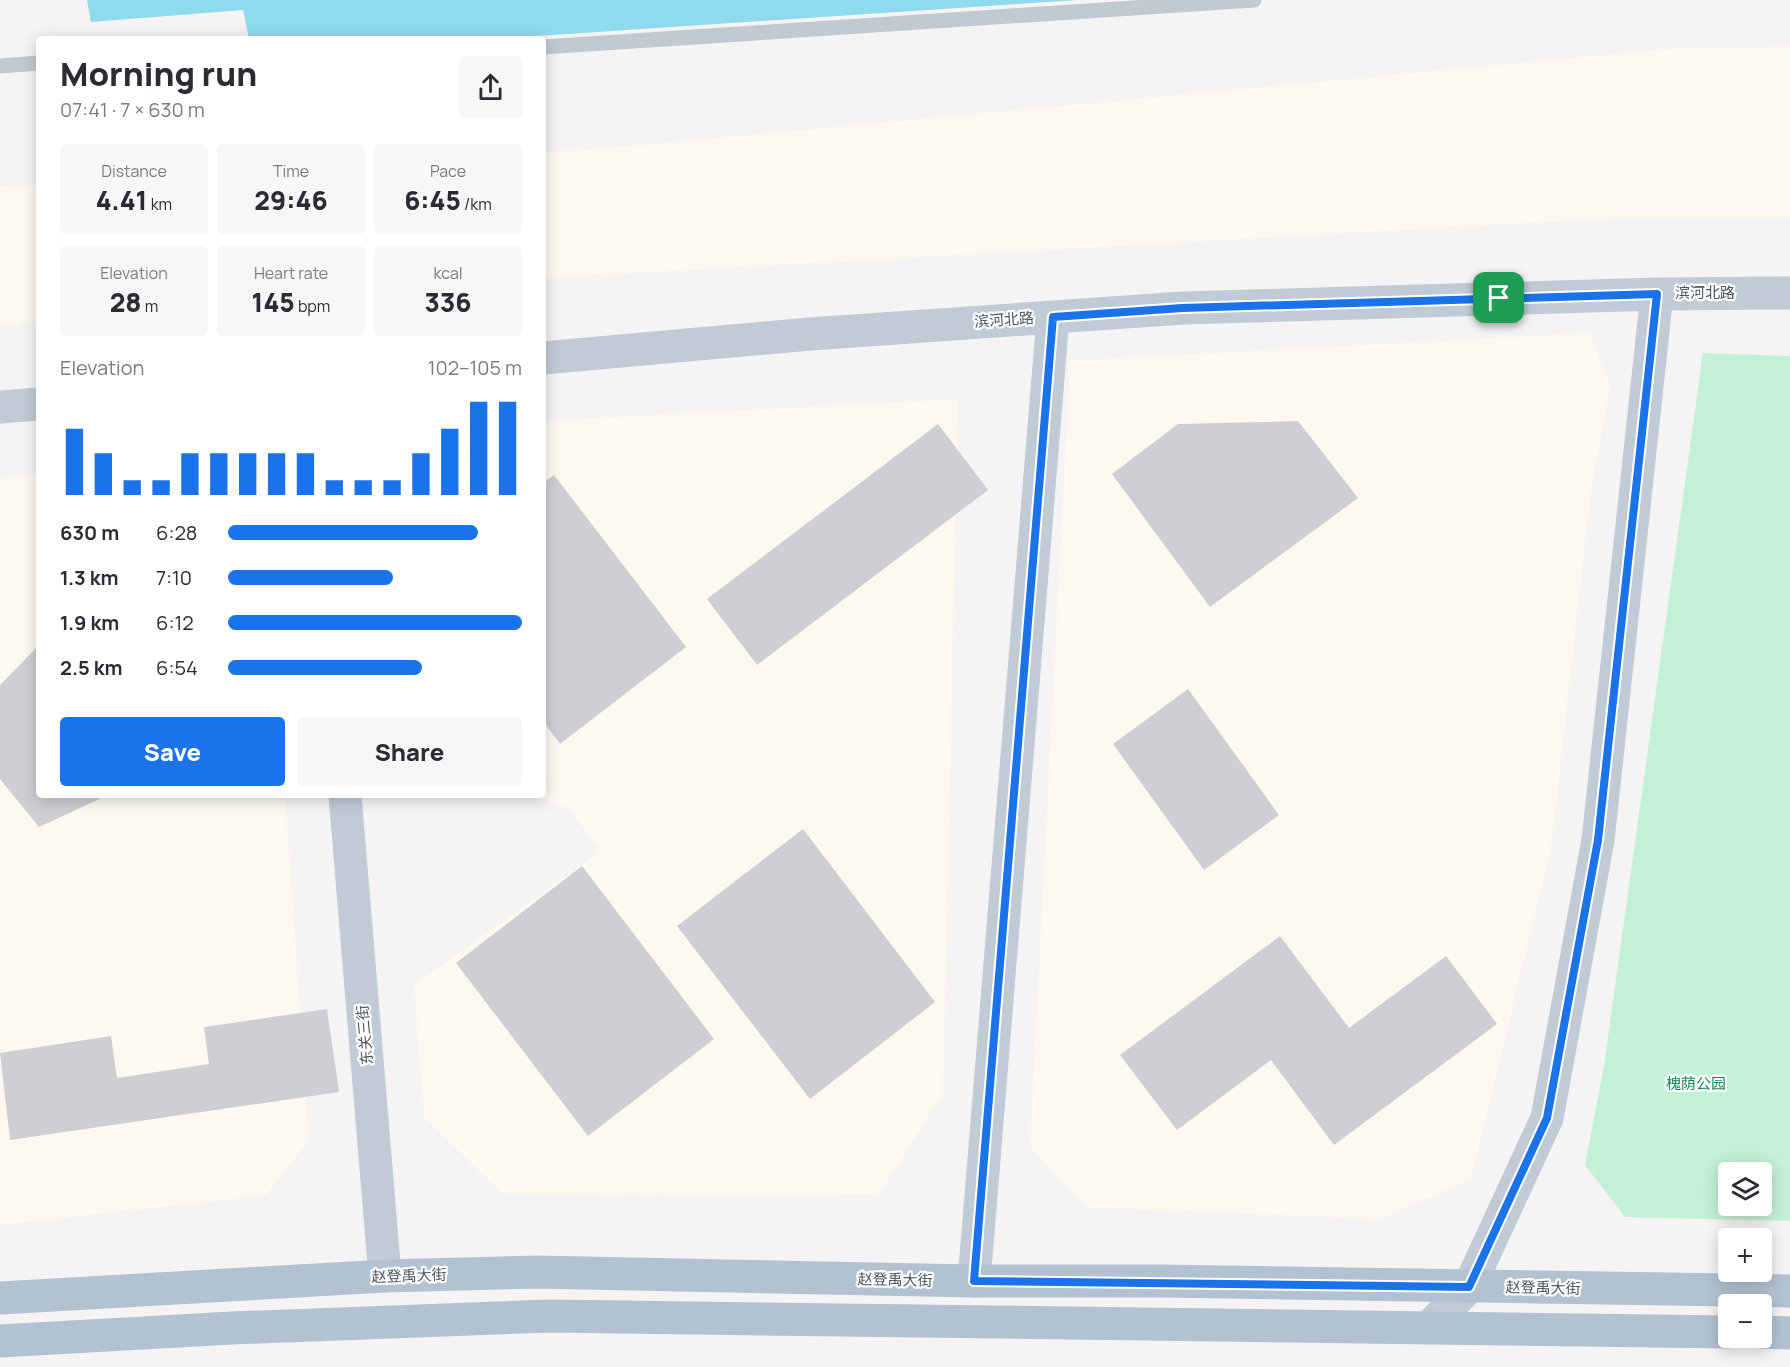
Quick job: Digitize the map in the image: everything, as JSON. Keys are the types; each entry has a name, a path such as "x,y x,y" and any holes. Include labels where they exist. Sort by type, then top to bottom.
{"main road":[{"name":"赵登禹大街","path":"0,1298 385,1276 537,1272 974,1281 1790,1291"},
{"path":"0,1341 232,1328 550,1316 1718,1332"},
{"path":"1772,1332 1790,1333"}],"street":[{"name":"滨河北路","path":"546,358 810,334 1182,308 1657,294 1790,293"},
{"path":"1428,1328 1469,1287 1547,1118 1598,840 1657,294"},
{"path":"974,1281 1053,317"},
{"path":"0,408 36,404"},
{"name":"东关三街","path":"345,798 385,1276"}],"lane":[{"path":"546,47 1254,0"},
{"path":"0,66 36,63"}],"shaded area":[{"path":"1790,47 1790,218 1616,218 546,278 546,152 644,145 1681,48"},
{"path":"36,185 36,321 0,325 0,187"},
{"path":"1589,333 1610,386 1590,497 1551,848 1471,1179 1381,1219 1085,1207 1030,1147 1070,361"},
{"path":"958,399 943,1093 879,1195 503,1194 424,1117 414,985 600,852 569,808 538,798 546,798 546,421"},
{"path":"36,475 36,798 285,798 309,1140 266,1195 0,1225 0,478"}],"green space":[{"name":"槐荫公园","path":"1703,353 1790,356 1790,1221 1625,1217 1585,1165 1604,1066"}],"water":[{"path":"87,0 1077,0 537,36 248,36 243,10 91,22"}],"building":[{"path":"1298,421 1358,498 1210,607 1112,474 1178,424"},
{"path":"938,424 988,490 757,665 707,599"},
{"path":"554,475 686,647 560,744 546,725 546,481"},
{"path":"36,648 36,798 102,798 39,827 0,779 0,685"},
{"path":"1188,689 1279,815 1204,870 1113,744"},
{"path":"803,829 935,1002 810,1099 677,926"},
{"path":"582,866 714,1039 588,1136 456,963"},
{"path":"1280,936 1349,1028 1446,956 1497,1024 1334,1145 1271,1060 1177,1130 1120,1055"},
{"path":"327,1009 339,1092 10,1140 0,1053 111,1036 117,1078 209,1064 204,1027"}],"route":[{"path":"1657,294 1598,840 1547,1118 1469,1287 1163,1281 974,1281 1053,317 1182,308 1499,298 1657,294"}]}
